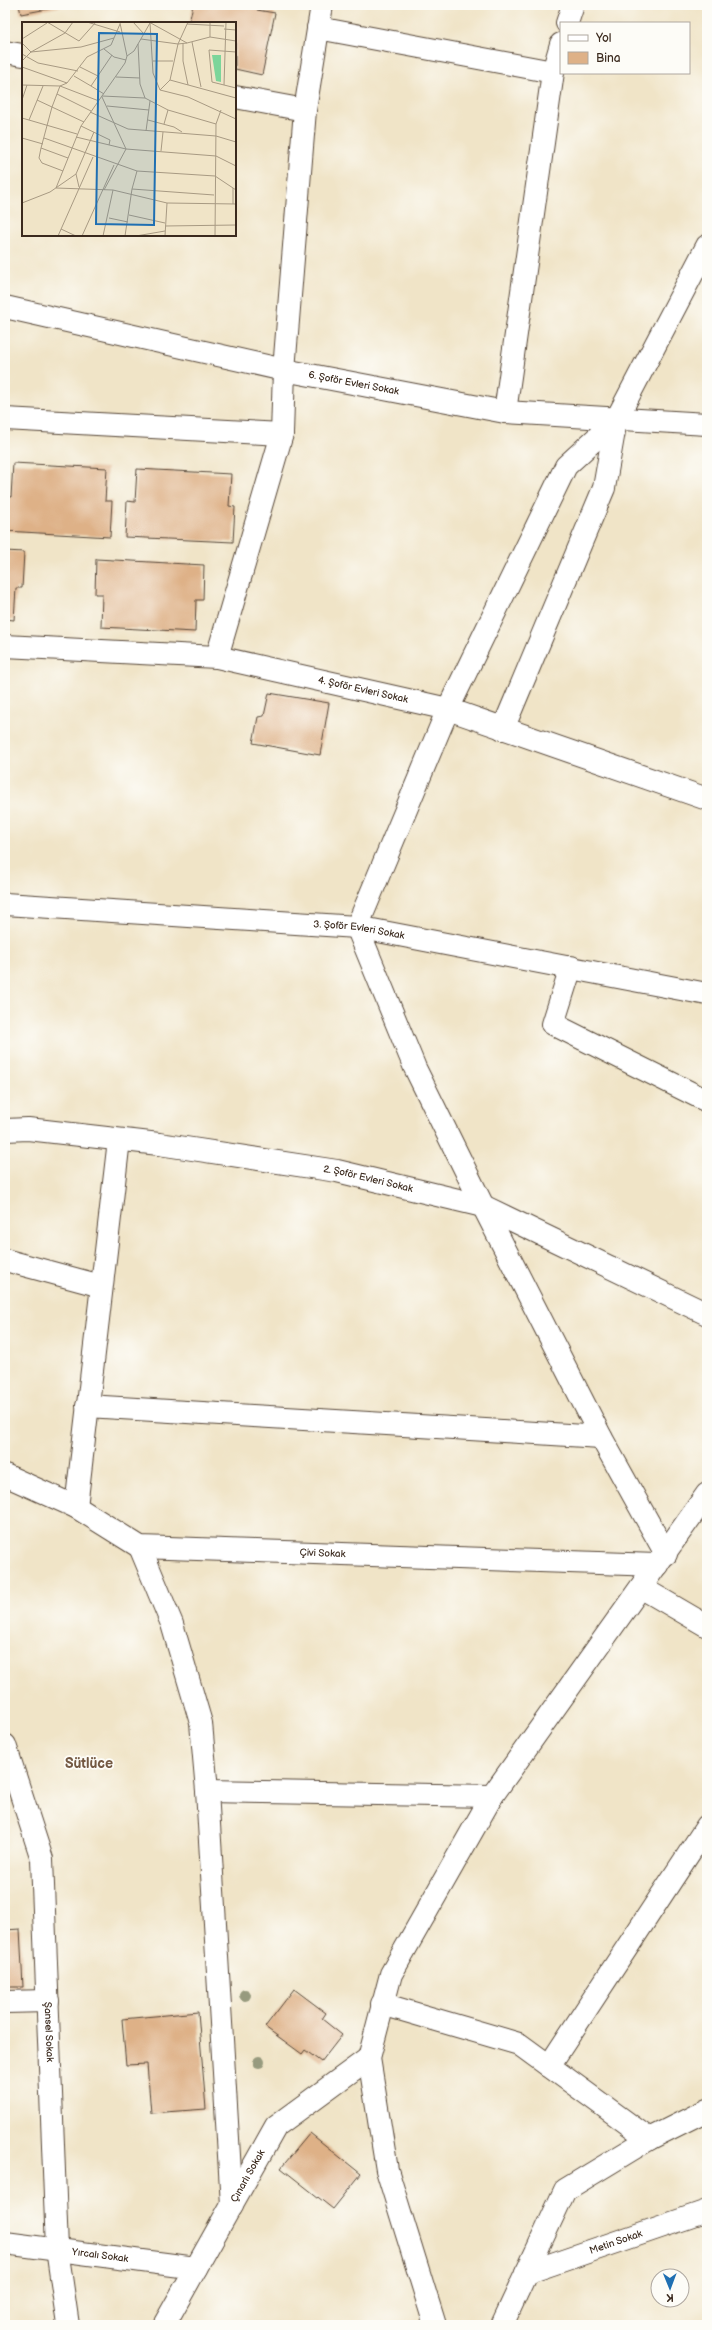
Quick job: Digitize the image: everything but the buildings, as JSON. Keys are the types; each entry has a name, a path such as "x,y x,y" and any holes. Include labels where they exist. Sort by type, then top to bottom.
{"street":[{"path":"217,657 282,434 284,370 305,110 322,5"},
{"path":"567,22 573,5"},
{"path":"318,28 553,72"},
{"path":"505,412 553,72 560,48"},
{"path":"5,52 22,55"},
{"path":"236,97 305,110"},
{"path":"503,729 604,488 616,420 707,246"},
{"name":"6. Şoför Evleri Sokak","path":"5,307 284,370 505,412 616,420 707,424"},
{"path":"5,419 282,434"},
{"path":"616,420 566,466 448,709 357,927 415,1068 483,1206 601,1437 661,1560"},
{"name":"4. Şoför Evleri Sokak","path":"5,646 217,657 448,709 707,799"},
{"name":"3. Şoför Evleri Sokak","path":"5,904 357,927 707,994"},
{"path":"571,968 553,1024 707,1100"},
{"name":"2. Şoför Evleri Sokak","path":"5,1130 28,1129 119,1140 337,1171 483,1206 707,1314"},
{"path":"76,1507 119,1140"},
{"path":"5,1260 101,1286"},
{"path":"87,1406 601,1437"},
{"path":"5,1475 76,1507 140,1547 172,1624 201,1724 207,1791 232,2205"},
{"path":"435,2325 387,2170 369,2058 391,1974 492,1796 661,1560 705,1502"},
{"name":"Çivi Sokak","path":"140,1547 661,1560"},
{"path":"642,1588 707,1626"},
{"name":"Şansel Sokak","path":"5,1745 42,1859 57,2249 68,2325"},
{"path":"207,1791 492,1796"},
{"path":"549,2066 707,1826"},
{"path":"5,2002 48,2001"},
{"path":"382,2004 519,2044 649,2139"},
{"name":"Çınarlı Sokak","path":"164,2325 276,2126 369,2058"},
{"path":"502,2325 565,2190 649,2139 707,2110"},
{"name":"Metin Sokak","path":"526,2274 707,2211"},
{"name":"Yırcalı Sokak","path":"5,2243 196,2268"}],"district":[{"name":"Sütlüce","path":"89,1763"}]}
